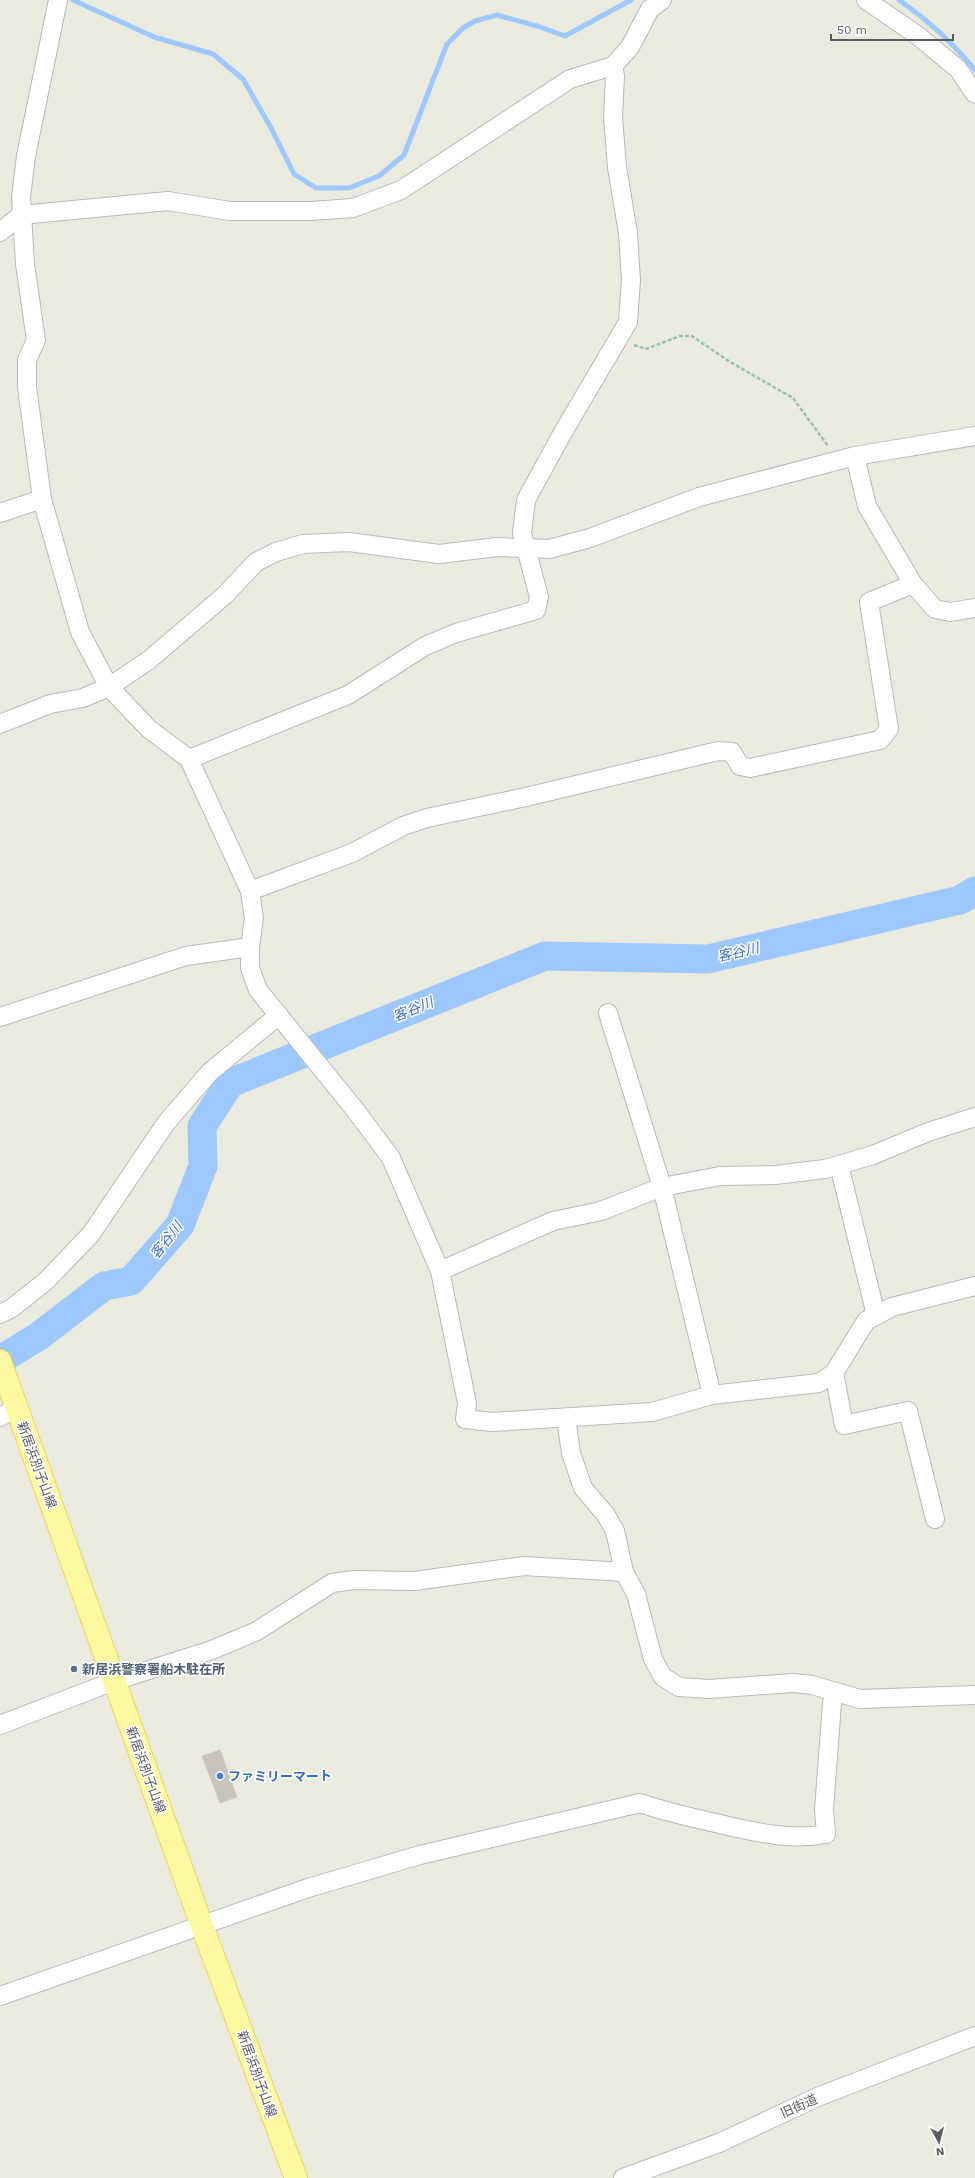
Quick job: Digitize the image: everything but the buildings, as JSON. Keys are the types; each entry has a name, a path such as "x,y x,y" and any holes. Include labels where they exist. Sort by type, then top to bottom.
{"main road":[{"name":"新居浜別子山線","path":"0,1361 10,1409 114,1681 202,1926 296,2178"}],"street":[{"path":"0,232 21,215 168,201 230,210 311,211 353,208 400,190 570,79 613,66 630,47 650,9 662,0"},
{"path":"866,0 917,36 958,69 975,94"},
{"path":"57,1 26,156 21,215 25,264 36,340 27,360 27,387 42,499 80,632 109,686 149,729 189,759 250,891 254,918 250,947 250,968 258,990 322,1071 356,1111 391,1158 440,1271 467,1403 465,1419 492,1422 652,1412 712,1395 819,1382 834,1373 866,1321 892,1308 975,1286"},
{"path":"189,759 348,695 425,646 456,633 536,610 539,597 522,533 526,500 562,434 620,338 628,322 631,280 628,233 615,146 613,117 615,76 613,66"},
{"path":"0,724 50,704 83,698 109,686 150,660 225,595 256,562 276,552 303,544 349,542 439,554 497,547 549,549 590,538 699,497 848,458 975,436"},
{"path":"848,458 867,506 913,584 935,609 950,612 975,608"},
{"path":"0,513 42,499"},
{"path":"250,891 352,853 403,826 427,818 526,797 718,751 732,752 740,766 750,768 880,740 889,729 869,602 913,584"},
{"path":"0,1017 186,956 250,947"},
{"path":"608,1013 662,1187 712,1395"},
{"path":"0,1314 12,1308 46,1281 91,1234 166,1123 210,1072 280,1017"},
{"path":"440,1271 553,1221 601,1211 662,1187 720,1176 775,1175 825,1169 873,1156 928,1132 975,1117"},
{"path":"839,1165 876,1315"},
{"path":"834,1373 844,1425 908,1411 935,1519"},
{"path":"566,1418 571,1453 583,1488 606,1515 615,1531 624,1572 636,1594 653,1659 663,1677 679,1686 709,1689 793,1683 812,1685 835,1693 860,1699 975,1696"},
{"path":"0,1725 114,1681 212,1650 257,1631 332,1583 354,1580 414,1581 524,1566 624,1572"},
{"path":"0,1996 308,1888 420,1855 640,1803 669,1812 768,1835 812,1837 826,1834 824,1810 832,1703 835,1693"},
{"name":"旧街道","path":"623,2178 719,2143 820,2096 975,2036"}],"path":[{"path":"620,338 646,349 680,336 692,336 730,362 793,398 848,458"}],"waterway":[{"path":"73,0 154,37 213,54 243,79 270,126 294,174 316,188 349,188 379,176 404,155 447,44 463,28 475,21 497,15 537,26 565,36 631,0"},
{"path":"899,0 920,15 939,32 958,50 975,70"},
{"name":"客谷川","path":"0,1360 39,1336 104,1286 131,1281 180,1225 203,1166 202,1126 230,1083 545,956 708,959 960,900 975,891"}],"place":[{"name":"新居浜警察署船木駐在所","path":"74,1669"},
{"name":"ファミリーマート","path":"220,1776"}]}
